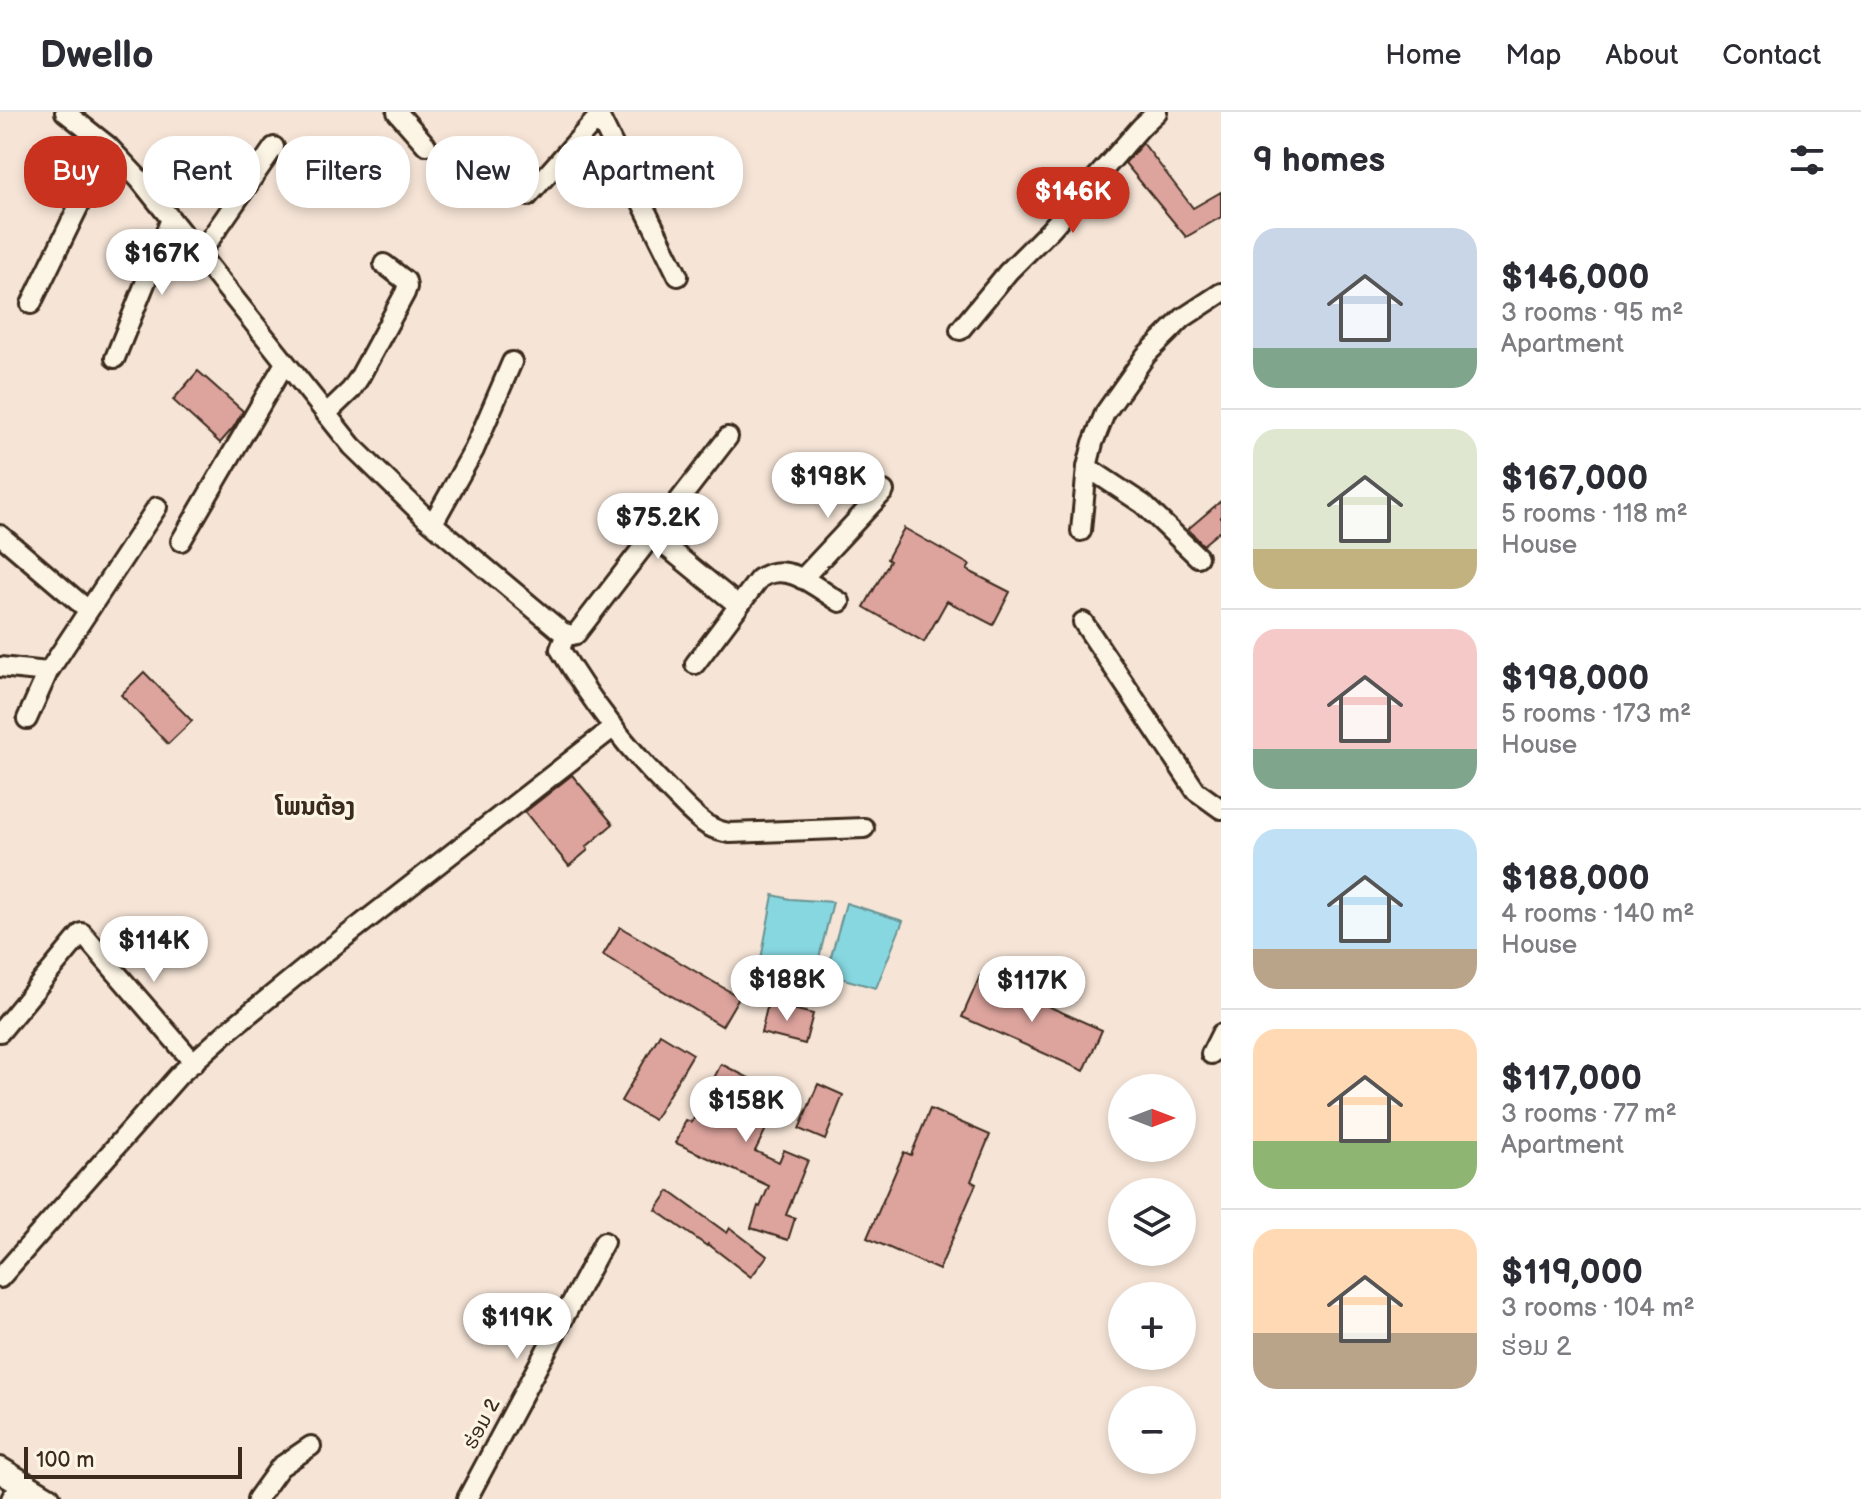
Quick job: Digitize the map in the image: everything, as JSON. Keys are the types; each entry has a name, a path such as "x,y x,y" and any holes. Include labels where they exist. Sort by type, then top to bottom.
{"main road":[{"path":"0,1470 48,1499"}],"street":[{"path":"65,112 95,136"},
{"path":"397,112 426,145"},
{"path":"960,330 1008,272 1157,112"},
{"path":"539,183 598,114 678,276"},
{"path":"199,255 274,147"},
{"path":"127,166 352,446 433,523 566,634 576,634 728,437"},
{"path":"31,304 78,208"},
{"path":"115,358 171,219"},
{"path":"326,414 359,378 405,293 406,281 384,264"},
{"path":"1081,531 1087,467 1105,413 1146,355 1183,318 1221,293"},
{"path":"433,523 474,450 512,362"},
{"path":"181,541 285,363"},
{"path":"1087,467 1143,504 1198,557"},
{"path":"802,579 884,491"},
{"path":"27,719 48,672 157,507"},
{"path":"0,535 88,610"},
{"path":"652,535 739,606"},
{"path":"695,664 759,579 767,573 791,573 840,602"},
{"path":"1083,622 1196,791 1221,809"},
{"path":"566,634 560,649 614,727 652,774 706,824 730,833 864,828"},
{"path":"0,667 48,672"},
{"path":"0,1278 179,1075 228,1031 614,727"},
{"path":"0,1032 82,933 194,1063"},
{"path":"1211,1054 1221,1034"},
{"name":"ຮ່ອມ 2","path":"467,1499 604,1242"},
{"path":"257,1499 280,1467 311,1446"}],"water":[{"path":"773,895 833,902 816,970 761,959"},
{"path":"846,903 903,921 876,988 826,974"}],"building":[{"path":"1143,143 1193,208 1221,192 1221,217 1186,237 1125,163"},
{"path":"198,371 243,411 220,443 173,400"},
{"path":"1221,501 1221,530 1203,545 1188,529"},
{"path":"904,528 970,565 967,570 1010,592 993,625 947,601 924,642 864,607 890,561 887,559"},
{"path":"144,672 192,721 168,744 121,695"},
{"path":"572,775 613,824 569,866 525,812"},
{"path":"620,927 739,997 722,1026 603,955"},
{"path":"980,976 1102,1030 1084,1071 962,1017"},
{"path":"768,1003 813,1014 805,1044 761,1033"},
{"path":"660,1034 693,1054 654,1120 621,1101"},
{"path":"721,1064 783,1095 755,1151 779,1162 784,1150 808,1160 786,1215 795,1218 788,1240 751,1228 769,1186 676,1143 686,1120 692,1122"},
{"path":"818,1084 843,1095 825,1140 799,1129"},
{"path":"930,1109 990,1135 971,1181 976,1184 939,1270 867,1238 904,1152 911,1155"},
{"path":"669,1191 727,1233 730,1228 767,1256 751,1277 656,1210"}],"district":[{"name":"ໂພນຕ້ອງ","path":"315,807"}]}
